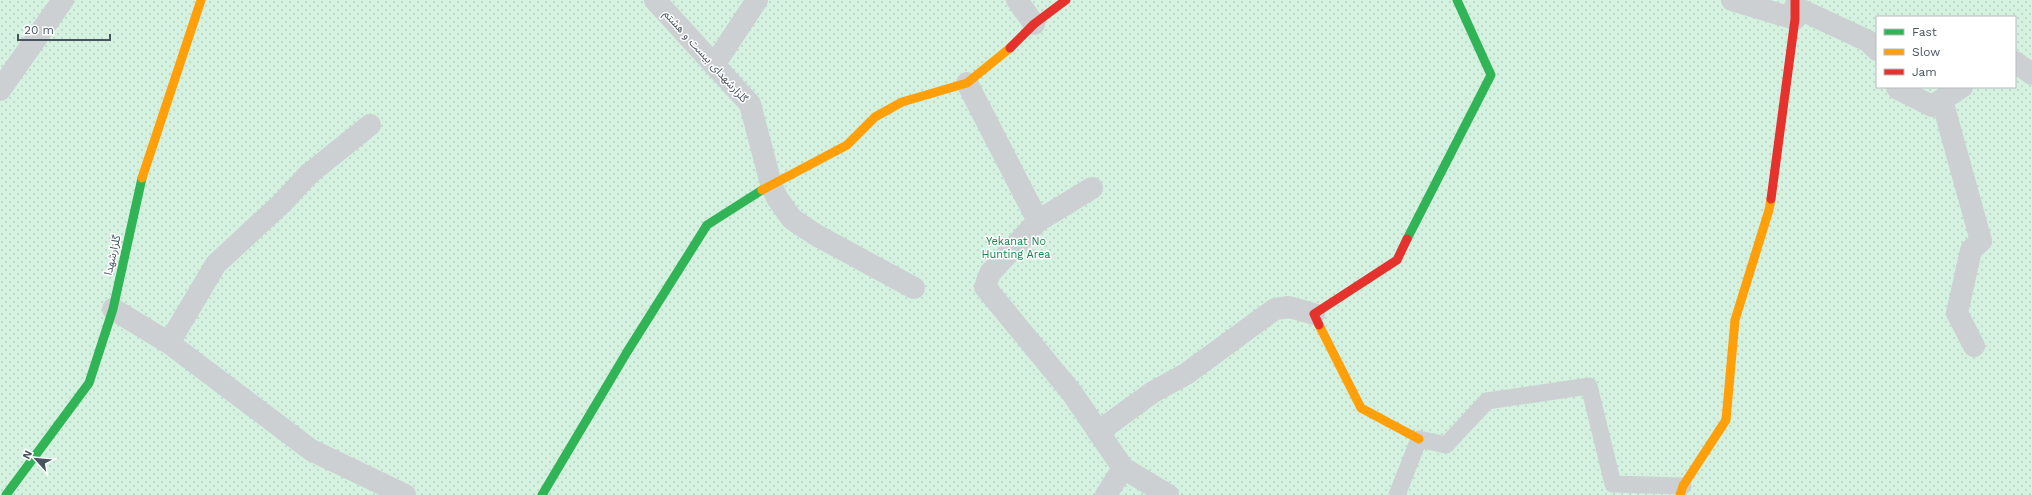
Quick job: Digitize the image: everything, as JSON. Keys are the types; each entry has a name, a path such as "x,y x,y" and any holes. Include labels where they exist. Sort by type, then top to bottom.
{"street":[{"path":"0,90 63,0"},
{"name":"گلزارشهدا","path":"6,495 89,383 113,308 144,171 201,0"},
{"name":"گلزارشهدای بیست و هشتم","path":"655,0 750,104 771,184 777,198 792,219 816,235 914,288"},
{"path":"714,65 757,0"},
{"path":"1017,0 1034,24"},
{"path":"542,495 627,352 707,225 771,184 847,145 875,117 902,102 967,83 1006,52 1034,24 1066,0"},
{"path":"1314,314 1397,260 1491,75 1457,0"},
{"path":"1732,0 1795,9 1868,41 1876,49"},
{"path":"1681,490 1726,420 1736,320 1769,210 1795,9"},
{"path":"2016,63 2032,74"},
{"path":"967,83 1038,221"},
{"path":"1898,88 1932,106 1960,88"},
{"path":"1942,100 1981,241 1971,250 1957,312 1974,346"},
{"path":"169,343 216,264 282,204 309,174 370,125"},
{"path":"1092,188 1038,221 990,273 985,287 1072,393 1123,468 1168,495"},
{"path":"1098,432 1153,392 1186,374 1275,308 1289,307 1314,314 1360,408 1419,439"},
{"path":"113,308 169,343 311,450 405,495"},
{"path":"1106,495 1123,468"}],"lane":[{"path":"1397,495 1419,439 1446,445 1487,401 1589,386 1613,484 1681,490"}],"green space":[{"name":"Yekanat No Hunting Area","path":"0,0 2032,0 2032,495 0,495"}],"traffic: fast":[{"path":"1407,239 1491,75 1457,0"},
{"path":"6,495 89,383 113,309 142,178"},
{"path":"542,495 627,352 707,225 762,190"}],"traffic: slow":[{"path":"142,178 201,0"},
{"path":"762,190 847,145 875,117 902,102 967,83 1010,48"},
{"path":"1680,495 1683,486 1726,420 1735,320 1769,210 1771,199"},
{"path":"1319,325 1361,408 1419,439"}],"traffic: jam":[{"path":"1010,48 1034,24 1066,0"},
{"path":"1771,199 1795,19 1795,0"},
{"path":"1319,325 1314,314 1397,260 1407,239"}]}
